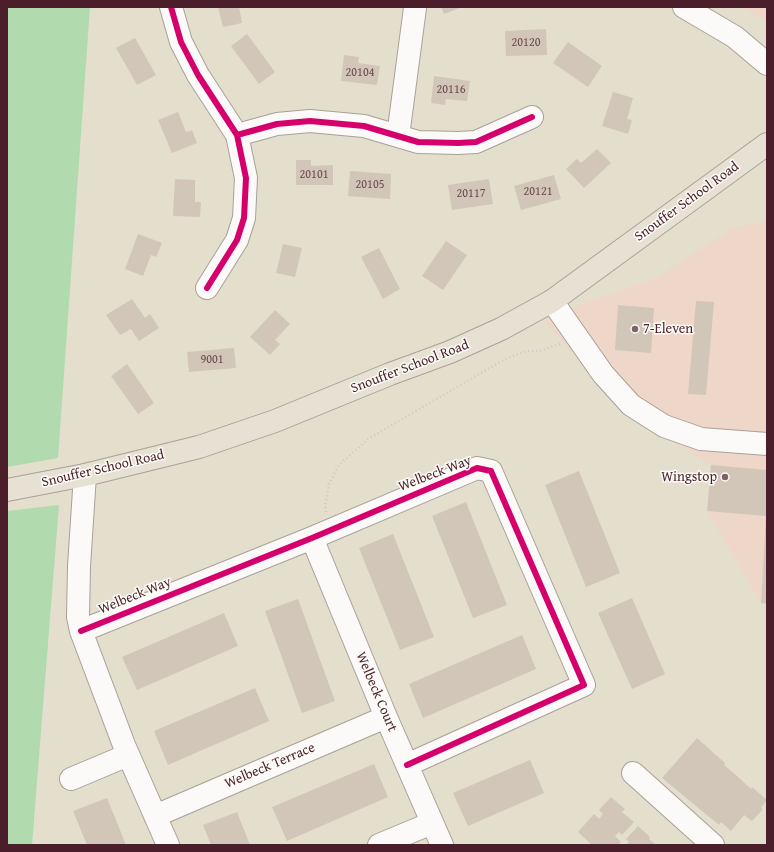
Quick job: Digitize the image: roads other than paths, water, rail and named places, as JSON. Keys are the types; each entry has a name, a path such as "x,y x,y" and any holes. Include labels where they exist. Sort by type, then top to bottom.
{"main road":[{"name":"Snouffer School Road","path":"7,490 86,475 199,447 275,421 390,374 450,352 501,329 552,301 767,144"}],"street":[{"path":"171,7 181,42 198,75 237,135 246,178 244,218 237,240 208,288"},
{"path":"684,7 734,37 767,64"},
{"path":"398,136 415,8"},
{"path":"237,135 277,124 310,121 364,126 418,142 476,142 532,117"},
{"path":"552,301 603,374 632,405 664,426 701,439 767,444"},
{"name":"Welbeck Way","path":"81,631 320,534 477,468 492,471 584,685 407,765"},
{"name":"Welbeck Way","path":"86,475 79,566 78,617 81,631 128,755 168,845"},
{"name":"Welbeck Court","path":"320,534 386,717 442,845"},
{"name":"Welbeck Terrace","path":"155,816 386,717"},
{"path":"71,779 128,755"},
{"path":"633,773 713,845"},
{"path":"379,845 432,823"}],"place":[{"name":"7-Eleven","path":"635,329"},
{"name":"Wingstop","path":"725,477"}]}
